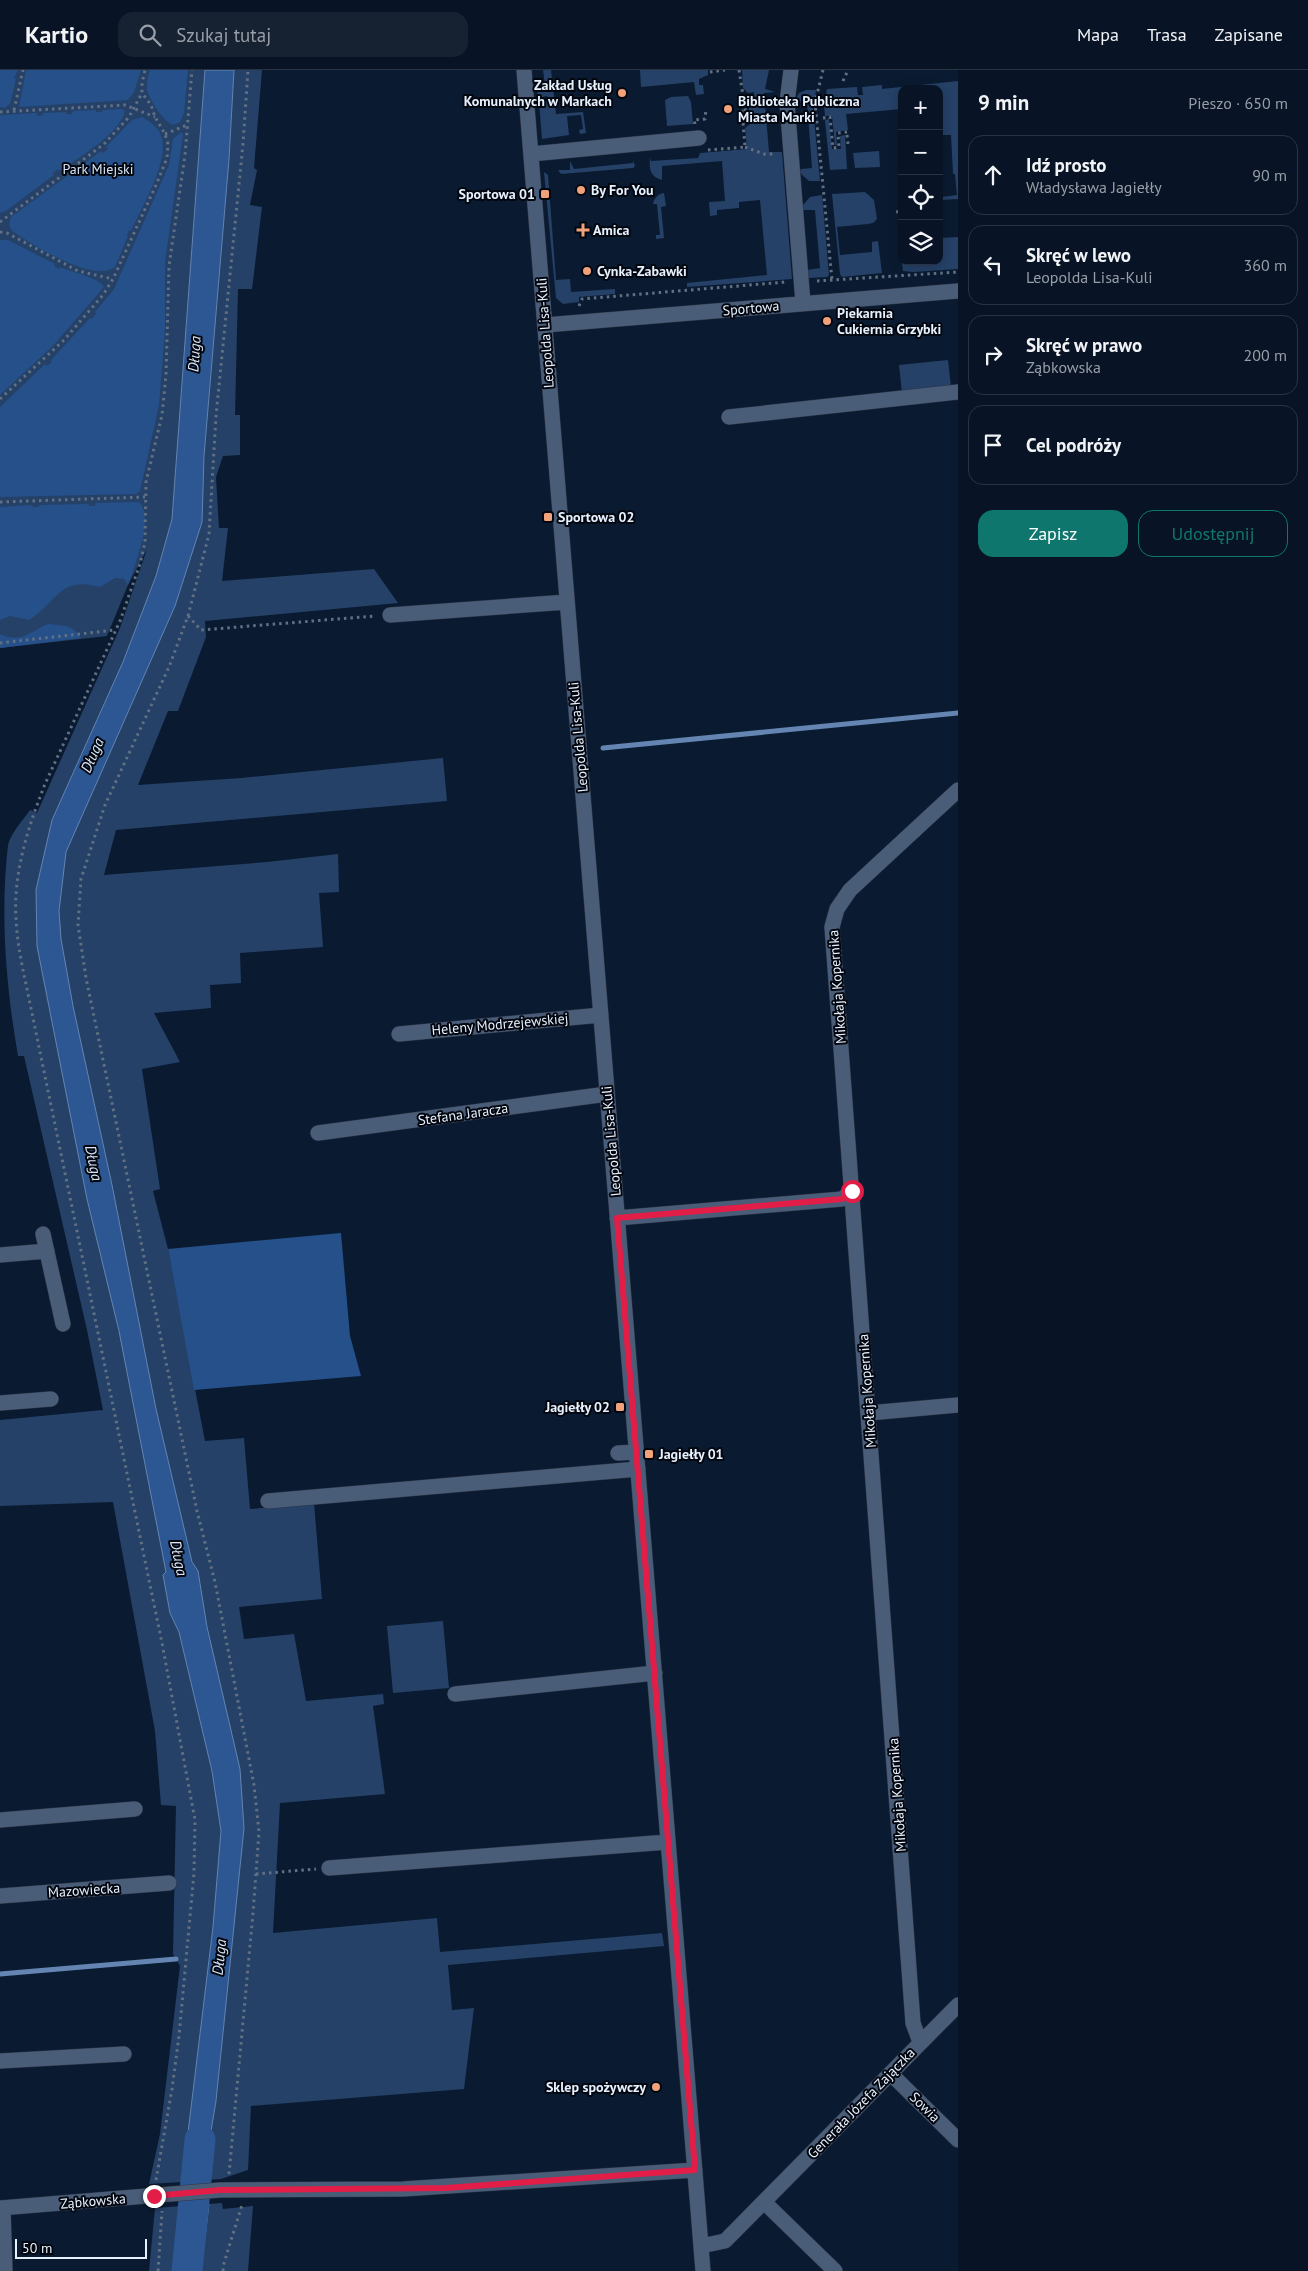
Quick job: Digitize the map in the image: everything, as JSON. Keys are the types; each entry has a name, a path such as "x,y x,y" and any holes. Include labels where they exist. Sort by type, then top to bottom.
{"street":[{"name":"Leopolda Lisa-Kuli","path":"524,70 703,2271"},
{"path":"792,70 787,92 803,303"},
{"path":"531,154 699,138"},
{"name":"Sportowa","path":"545,325 958,291"},
{"path":"729,417 958,392"},
{"path":"390,615 567,602"},
{"name":"Mikołaja Kopernika","path":"920,2042 913,2023 832,927 838,909 850,890 958,790"},
{"name":"Heleny Modrzejewskiej","path":"399,1034 601,1015"},
{"name":"Stefana Jaracza","path":"318,1134 607,1094"},
{"path":"617,1218 842,1199 852,1191"},
{"path":"43,1234 62,1324"},
{"path":"0,1255 47,1251"},
{"path":"0,1403 51,1399"},
{"path":"869,1414 958,1405"},
{"path":"618,1454 636,1452"},
{"path":"268,1501 638,1469"},
{"path":"455,1694 655,1673"},
{"path":"0,1820 135,1809"},
{"path":"329,1868 668,1842"},
{"name":"Mazowiecka","path":"0,1896 169,1884"},
{"name":"Generała Józefa Zajączka","path":"701,2246 725,2241 958,2004"},
{"path":"0,2062 124,2054"},
{"name":"Sowia","path":"891,2074 958,2140"},
{"name":"Ząbkowska","path":"2,2208 154,2196 224,2185 245,2189 403,2190 695,2170"},
{"path":"764,2202 835,2271"},
{"path":"2,2208 5,2271"}],"path":[{"path":"14,110 23,70"},
{"path":"0,222 104,144 115,133 142,93 145,70"},
{"path":"158,2271 163,2206 154,2196 179,2036 194,1873 195,1820 162,1643 18,946 16,916 20,865 35,810 45,784 116,630 140,564 145,542 147,522 146,482 162,415 166,375 168,266 187,125 192,70"},
{"path":"224,2185 256,1874 259,1832 254,1785 214,1582 197,1511 86,978 78,925 81,879 105,804 168,667 188,616 209,534 216,416 243,144 248,70"},
{"path":"710,72 726,70"},
{"path":"739,70 747,121 743,125"},
{"path":"823,70 815,103 832,280"},
{"path":"843,80 848,70"},
{"path":"0,399 64,340 103,295 113,279 167,158 168,144 165,134 155,117 151,105 142,93"},
{"path":"0,112 125,105 155,117"},
{"path":"698,119 705,119 706,109"},
{"path":"739,109 742,111 745,147"},
{"path":"823,118 830,117 833,148 839,147 838,133 847,134 848,144"},
{"path":"165,134 187,125"},
{"path":"699,138 703,151 745,147 764,154 791,154"},
{"path":"0,232 7,233 78,271 113,279"},
{"path":"579,306 582,299 635,294"},
{"path":"0,502 145,497"},
{"path":"188,616 201,630 390,615"},
{"path":"0,643 116,630"},
{"path":"256,1874 329,1868"},
{"path":"223,2271 245,2189"}],"green space":[{"name":"Park Miejski","path":"0,70 205,70 172,519 156,576 123,662 52,820 74,832 175,606 201,522 204,456 229,159 234,70 262,70 254,168 257,170 250,205 262,207 252,289 238,289 235,415 240,415 240,455 223,456 216,477 219,528 228,528 222,581 374,569 398,603 205,621 206,637 178,711 168,711 138,785 241,778 443,758 447,801 116,830 104,875 267,862 338,854 339,892 319,893 323,947 240,953 241,983 210,985 211,1008 154,1013 180,1062 142,1069 160,1189 153,1191 168,1249 205,1441 244,1438 250,1509 314,1503 322,1599 239,1607 244,1639 294,1634 306,1701 383,1694 384,1704 373,1706 385,1794 280,1803 273,1933 437,1918 440,1952 662,1933 664,1946 448,1965 452,2010 474,2008 464,2089 251,2106 248,2170 221,2179 206,2180 204,2173 216,2101 230,1963 221,1831 213,1927 182,2182 149,2184 160,2134 180,1966 173,1954 176,1806 161,1805 155,1731 113,1502 0,1506 0,1420 103,1410 87,1330 24,1056 18,1056 10,1004 5,951 4,898 8,845 14,831 30,810 37,813 120,628 147,549 128,585 107,636 0,648","holes":["204,1608 207,1627 221,1831 212,1771 179,1632 170,1613"]},
{"path":"0,70 18,70 14,78 16,79 10,104 4,108 0,107"},
{"path":"26,70 141,70 134,92 128,100 19,107"},
{"path":"150,70 188,70 184,113 180,122 173,125 169,123 154,105 147,90"},
{"path":"543,70 551,70 556,114 583,112 586,133 580,134 579,130 583,129 581,115 567,116 569,135 542,139 539,102 548,101 547,96 538,98 537,86 545,85"},
{"path":"640,70 708,70 708,75 699,79 699,85 703,85 704,94 696,95 694,82 641,87"},
{"path":"742,70 769,70 765,89 775,92 764,93 769,152 782,152 792,279 687,287 687,283 767,275 760,200 739,202 739,208 717,210 717,215 710,216 709,202 725,201 722,161 662,166 662,180 653,175 650,166 650,158 651,161 698,158 700,153 747,149 745,128 750,124 748,100 754,99 754,92 748,93 743,88"},
{"path":"958,81 958,199 943,200 943,197 957,195 955,174 953,174 951,135 943,135 943,85 920,85"},
{"path":"882,85 882,89 898,87 898,109 846,114 848,130 836,132 837,145 835,145 832,116 825,116 824,105 827,89 857,87 858,95 863,95 862,87"},
{"path":"806,90 816,90 813,108 820,181 809,181 799,172 801,169 812,168 807,102 794,101 799,93"},
{"path":"688,96 691,102 693,124 667,126 665,100 671,97"},
{"path":"122,109 125,111 121,120 107,137 60,171 58,169 53,173 54,175 6,211 0,213 0,115 37,113 37,116 43,115 43,113 66,112 66,114 72,114 73,111 96,110 96,112 102,112 102,110"},
{"name":"Park Miejski","path":"142,117 155,126 161,135 163,149 161,161 153,185 131,231 129,230 115,267 105,271 78,267 47,253 12,231 9,225 11,217 101,151 103,153 108,149 106,147 132,120"},
{"path":"829,119 832,149 841,149 840,136 845,135 847,169 830,170 825,120"},
{"path":"181,132 183,134 165,262 165,330 159,405 140,491 136,494 0,497 0,407 45,364 47,366 52,362 51,360 90,318 92,319 96,314 95,312 114,289 169,165 173,139"},
{"path":"879,151 880,167 855,168 853,153"},
{"path":"633,160 635,166 633,168 561,174 558,170 570,170 570,161 574,169 633,163"},
{"path":"544,172 548,175 556,280 570,279 571,292 615,289 615,294 579,297 579,302 563,304 556,298"},
{"path":"865,192 874,200 877,219 873,223 868,224 837,227 840,255 872,252 872,242 878,241 882,273 842,277 840,274 832,194"},
{"path":"664,193 666,206 661,207 664,238 656,239 656,235 660,235 657,204 653,204 660,194"},
{"path":"822,195 829,275 827,277 808,278 807,270 820,268 815,210 803,210 803,205 810,197"},
{"path":"958,237 958,269 903,271 902,265 943,265 943,238"},
{"path":"0,240 8,240 55,264 54,266 59,269 60,267 91,278 104,287 53,346 0,395"},
{"path":"948,360 951,387 902,393 899,365"},
{"path":"139,502 145,519 144,530 128,585 124,579 115,578 100,587 86,584 76,585 60,592 39,613 29,620 10,616 0,620 0,507 89,504 89,506 95,506 96,503"},
{"path":"48,624 71,628 81,638 0,648 0,634 13,638 25,636"},
{"path":"341,1233 350,1336 361,1376 194,1390 168,1249"},
{"path":"443,1621 449,1688 393,1693 387,1626"},
{"path":"222,2203 223,2209 253,2206 248,2271 149,2271 155,2208"}],"water":[{"path":"205,70 234,70 229,159 204,456 202,522 175,606 66,852 59,911 61,939 73,1006 112,1185 156,1409 192,1562 198,1571 207,1627 240,1769 244,1828 216,2101 204,2173 206,2180 182,2182 213,1927 221,1831 212,1771 179,1632 170,1613 163,1575 166,1572 119,1331 87,1199 37,946 36,890 52,820 123,662 156,576 172,519"},
{"path":"209,2204 201,2271 176,2271 181,2206"}],"waterway":[{"path":"603,748 958,713"},
{"path":"0,1974 176,1959"},
{"name":"Długa","path":"187,2271 200,2140"}],"place":[{"name":"Zakład Usług Komunalnych w Markach","path":"622,93"},
{"name":"Biblioteka Publiczna Miasta Marki","path":"728,109"},
{"name":"By For You","path":"581,190"},
{"name":"Sportowa 01","path":"545,194"},
{"name":"Amica","path":"583,230"},
{"name":"Cynka-Zabawki","path":"587,271"},
{"name":"Piekarnia Cukiernia Grzybki","path":"827,321"},
{"name":"Sportowa 02","path":"548,517"},
{"name":"Jagiełły 02","path":"620,1407"},
{"name":"Jagiełły 01","path":"649,1454"},
{"name":"Sklep spożywczy","path":"656,2087"}],"route":[{"path":"154,2196 220,2190 403,2190 446,2188 695,2170 617,1218 842,1199 852,1191"}]}
